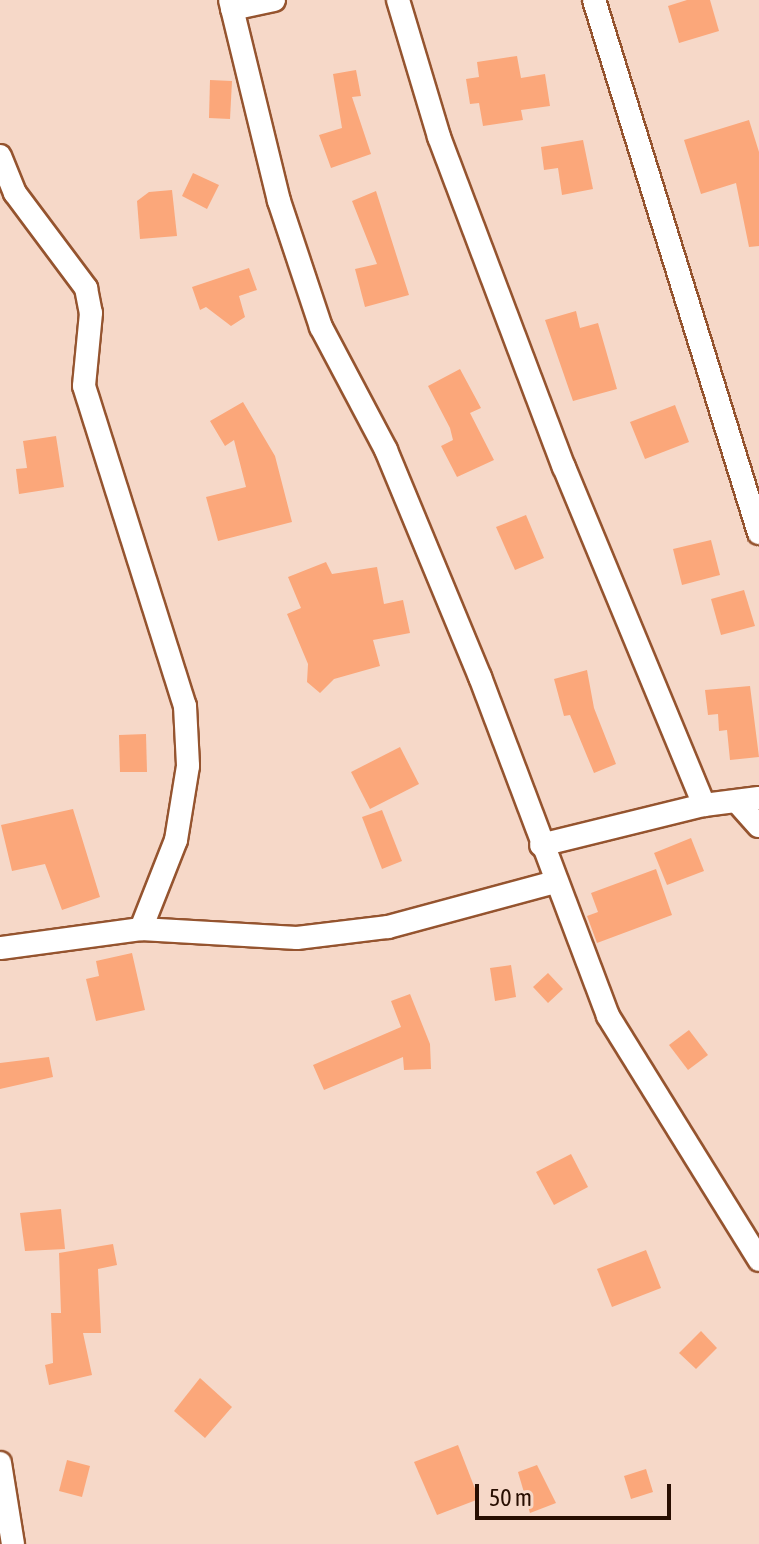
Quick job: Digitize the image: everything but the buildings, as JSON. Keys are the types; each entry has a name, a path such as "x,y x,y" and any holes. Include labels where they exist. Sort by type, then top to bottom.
{"street":[{"path":"274,0 231,5 279,201 321,327 386,450 480,677 555,882 615,1029 759,1260"},
{"path":"398,0 444,152 564,467 704,805"},
{"path":"594,0 759,533"},
{"path":"0,156 15,193 86,288 91,313 84,386 185,706 188,766 183,813 141,929"},
{"path":"541,845 704,805 748,800 759,826"},
{"path":"0,948 141,929 297,938 388,927 555,882"},
{"path":"0,1463 13,1544"}]}
